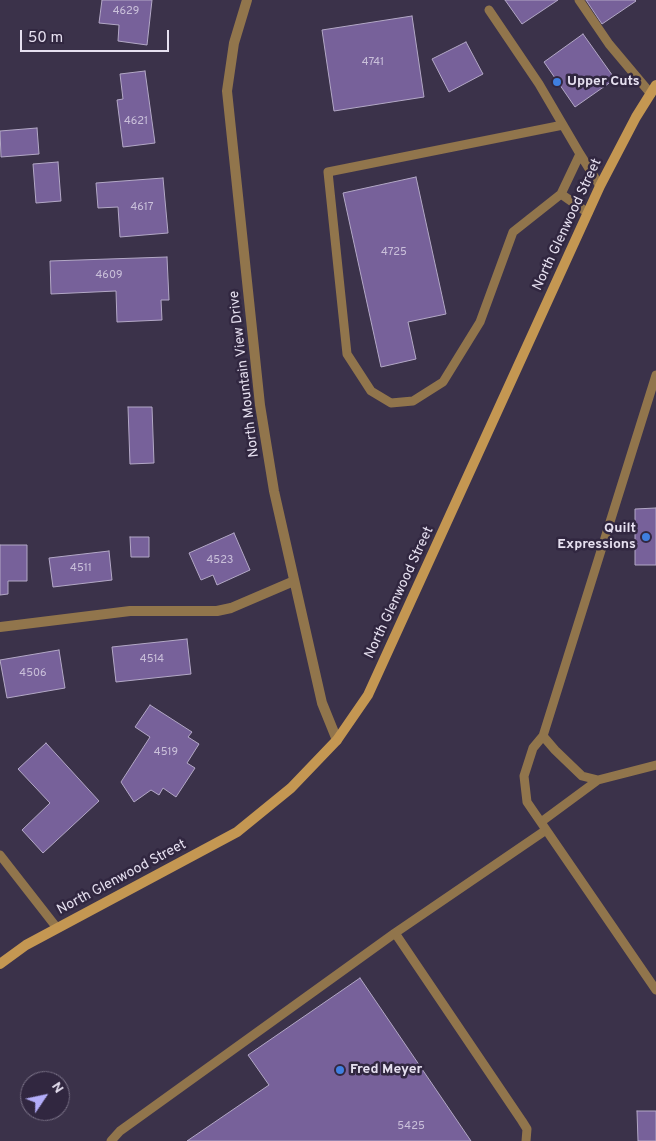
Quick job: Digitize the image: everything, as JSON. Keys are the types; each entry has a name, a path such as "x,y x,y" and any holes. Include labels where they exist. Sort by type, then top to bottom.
{"main road":[{"name":"North Glenwood Street","path":"0,964 26,945 237,832 292,788 337,740 368,695 600,186 636,117 653,90"}],"street":[{"name":"North Mountain View Drive","path":"247,0 234,43 227,91 260,405 274,491 322,703 337,740"},
{"path":"0,627 130,611 218,610 231,608 294,581"}],"lane":[{"path":"579,0 609,44 653,90"},
{"path":"489,10 539,84 600,186"},
{"path":"563,125 328,172 347,354 371,391 391,403 413,400 443,382 480,322 513,232 561,194 580,154"},
{"path":"561,194 588,213"},
{"path":"656,375 543,736 533,748 524,776 527,802 656,990"},
{"path":"543,736 582,776 598,780"},
{"path":"111,1141 120,1131 543,826 598,780 656,765"},
{"path":"0,855 57,928"},
{"path":"395,933 522,1121 527,1129 526,1141"}],"building":[{"path":"102,0 152,0 147,45 118,41 119,25 99,23"},
{"path":"505,0 558,0 522,24"},
{"path":"586,0 635,0 636,1 602,24"},
{"path":"412,16 424,97 334,111 322,30"},
{"path":"583,34 615,79 575,107 544,62"},
{"path":"466,42 483,74 449,92 432,59"},
{"path":"145,71 155,143 123,147 117,100 123,99 120,74"},
{"path":"37,128 39,154 1,157 0,131"},
{"path":"58,162 61,201 36,203 33,164"},
{"path":"416,177 446,314 408,322 416,359 381,367 343,193"},
{"path":"163,178 168,233 120,237 118,207 98,208 96,183"},
{"path":"167,257 169,300 161,300 162,320 117,322 116,291 51,294 50,261"},
{"path":"128,407 152,407 154,463 130,464"},
{"name":"Quilt Expressions","path":"656,508 656,565 635,565 635,509"},
{"path":"234,533 250,570 217,585 213,575 201,580 189,553"},
{"path":"130,537 149,537 149,557 131,557"},
{"path":"0,545 27,545 27,581 8,581 8,594 0,595"},
{"path":"109,551 112,580 53,587 49,558"},
{"path":"187,639 191,674 116,682 112,647"},
{"path":"59,650 65,688 7,698 0,660"},
{"path":"150,705 192,732 188,737 199,744 187,763 195,768 176,797 163,788 159,795 151,790 134,802 121,782 150,737 135,727"},
{"path":"46,743 99,801 43,853 22,830 50,803 18,769"},
{"name":"Fred Meyer","path":"360,978 471,1141 187,1141 269,1085 248,1055"},
{"path":"637,1111 656,1111 656,1141 638,1141"}],"place":[{"name":"Upper Cuts","path":"557,82"},
{"name":"Quilt Expressions","path":"646,537"},
{"name":"Fred Meyer","path":"340,1070"}]}
